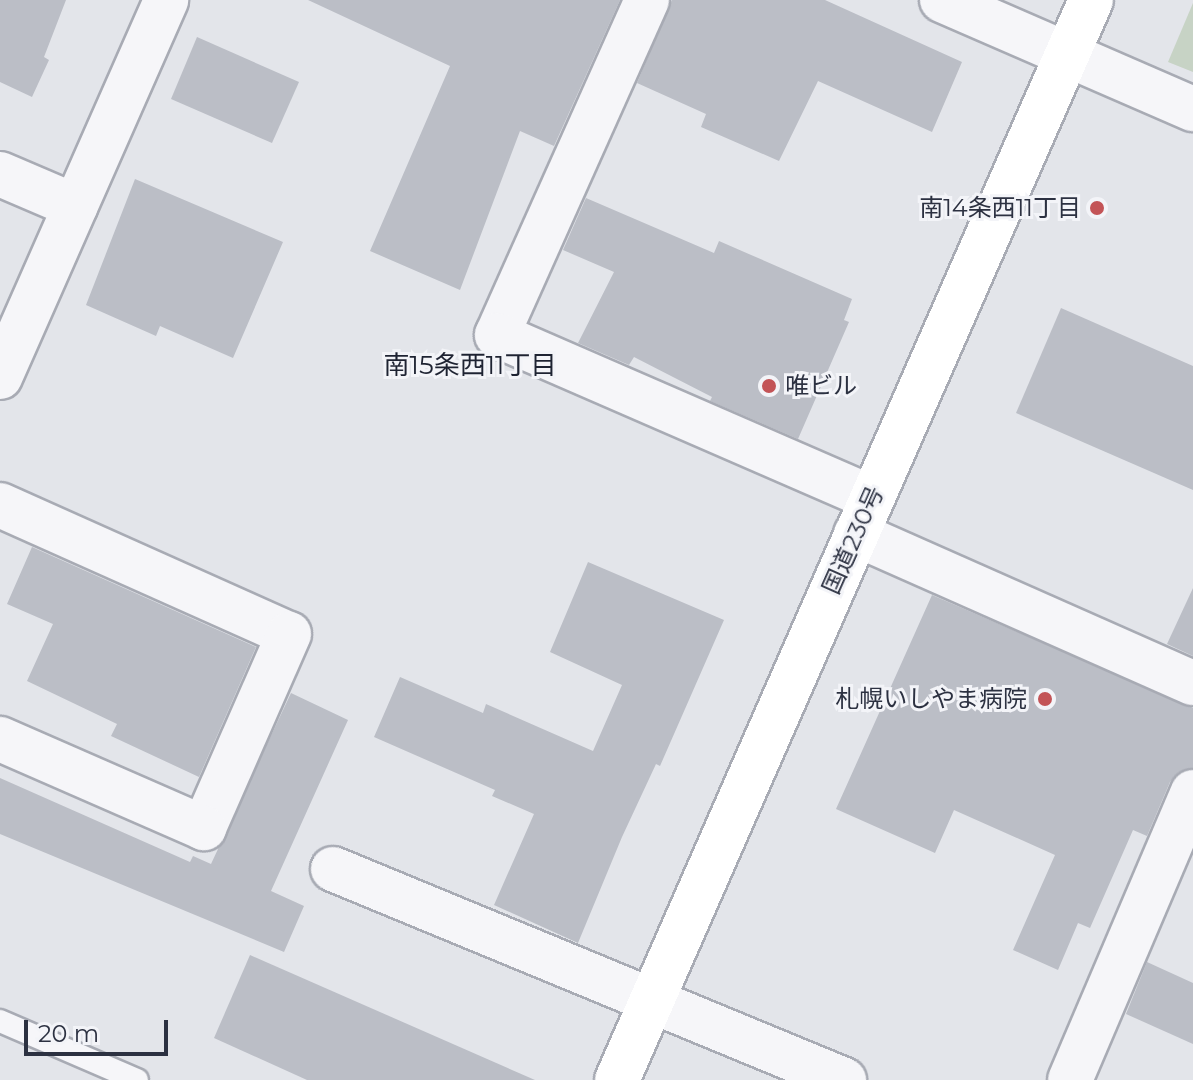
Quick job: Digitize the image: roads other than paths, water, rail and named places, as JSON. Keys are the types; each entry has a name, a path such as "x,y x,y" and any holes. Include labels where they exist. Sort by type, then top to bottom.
{"highway":[{"name":"国道230号","path":"617,1080 1091,0"}],"street":[{"path":"0,377 166,0"},
{"path":"647,0 497,335 1193,683"},
{"path":"942,0 1193,109"},
{"path":"0,174 75,206"},
{"path":"0,505 289,634 204,828 0,739"},
{"path":"1070,1080 1193,792"},
{"path":"333,869 844,1080"}],"lane":[{"path":"0,1021 137,1080"}],"place":[{"name":"南14条西11丁目","path":"1097,208"},
{"name":"唯ビル","path":"769,386"},
{"name":"札幌いしやま病院","path":"1045,699"}],"district":[{"name":"南15条西11丁目","path":"470,366"}]}
